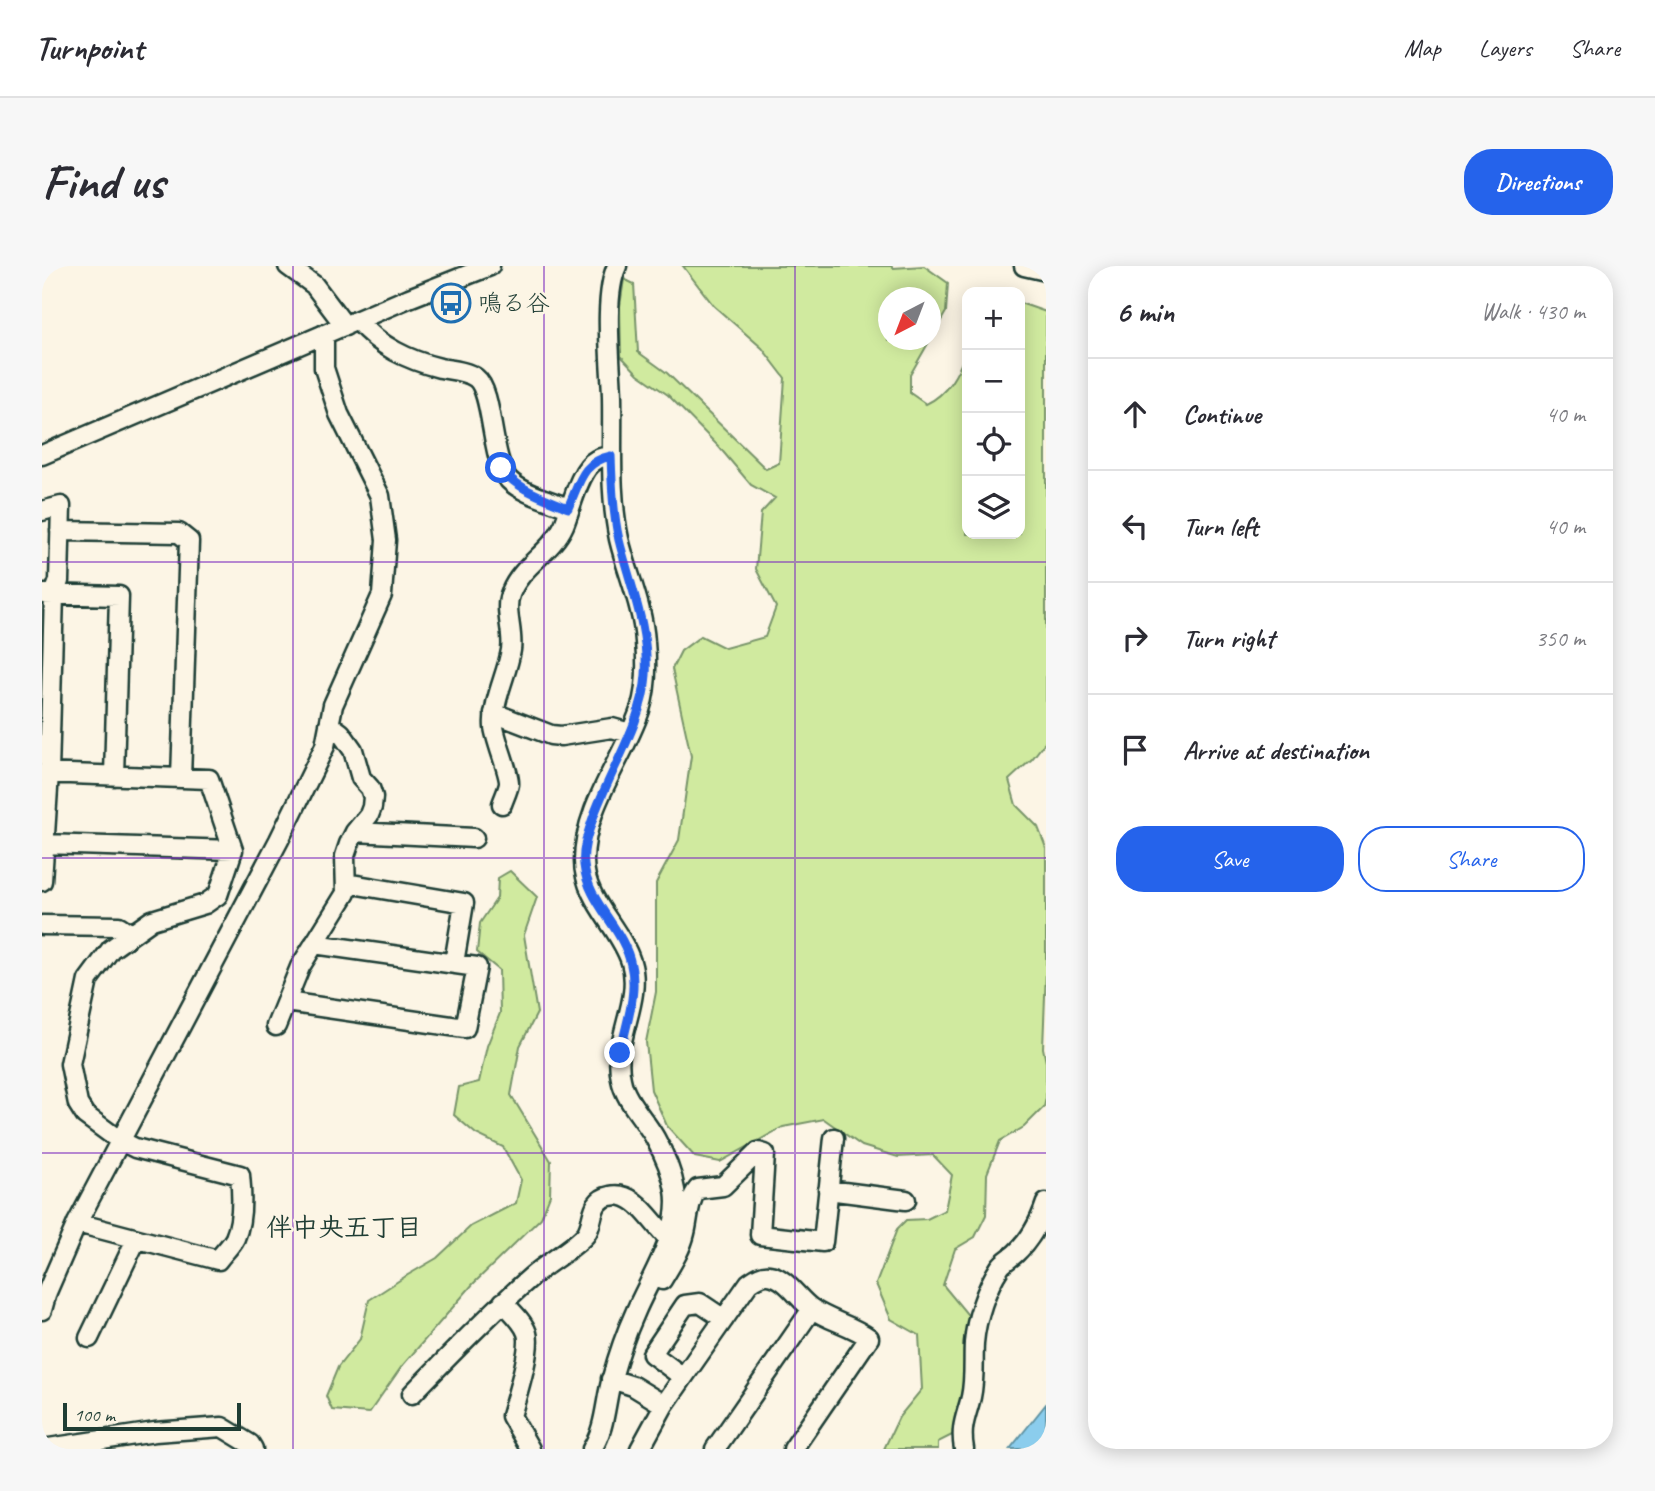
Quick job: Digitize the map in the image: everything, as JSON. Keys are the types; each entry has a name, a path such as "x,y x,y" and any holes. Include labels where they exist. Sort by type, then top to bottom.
{"street":[{"path":"288,266 314,285 351,323 365,329 395,353 416,362 478,379 484,392 501,468 505,474 518,486 568,508"},
{"path":"42,455 490,266"},
{"path":"592,1449 604,1424 611,1379 635,1312 661,1261 672,1226 676,1194 669,1166 655,1137 631,1102 621,1079 620,1053 634,987 631,963 620,938 600,909 590,888 584,865 585,841 598,803 640,709 646,676 645,639 619,539 612,494 610,299 617,266"},
{"path":"1024,266 1046,271"},
{"path":"42,1310 77,1223 279,840 325,746 333,705 383,595 386,540 380,496 338,414 324,368 324,334"},
{"path":"502,804 509,783 499,752 494,713 511,649 512,632 508,606 510,592 519,578 557,538 589,465 596,459 611,456"},
{"path":"42,511 61,506 59,581 48,594 42,881"},
{"path":"60,531 179,533 188,541 181,778"},
{"path":"48,594 119,596 114,776"},
{"path":"494,713 551,735 561,736 612,728 629,733"},
{"path":"276,1026 300,967 346,893 345,856 355,832 369,816 373,797 370,788 361,778 353,750 341,733 329,724"},
{"path":"45,773 209,779 233,850 218,895 205,904 152,919 111,949 88,980 70,1064 78,1104 85,1115 119,1140 135,1148 240,1175 242,1189 239,1226 234,1240 218,1260 77,1223"},
{"path":"355,832 474,838"},
{"path":"44,844 233,850"},
{"path":"346,883 471,905 454,963"},
{"path":"42,925 119,926 131,934"},
{"path":"286,1002 465,1028 477,967 314,944"},
{"path":"647,1289 655,1290 673,1262 685,1235 692,1196 698,1189 723,1186 758,1152 765,1154 760,1235 823,1242 834,1138"},
{"path":"828,1190 906,1200"},
{"path":"412,1394 503,1302 587,1233 592,1212 600,1200 611,1195 628,1199 644,1210 668,1238"},
{"path":"964,1449 961,1432 971,1397 974,1343 979,1317 990,1285 1001,1265 1017,1252 1031,1234 1046,1203"},
{"path":"89,1338 136,1240"},
{"path":"640,1449 664,1405 749,1283 760,1276 770,1275 782,1281 812,1309 856,1329 869,1338 793,1449"},
{"path":"503,1302 519,1318 528,1333 528,1348 511,1416 530,1449"},
{"path":"683,1377 652,1354 685,1305 700,1303 724,1319"},
{"path":"715,1449 812,1309"},
{"path":"611,1379 633,1386 664,1405"},
{"path":"42,1449 157,1441 222,1427 250,1444 253,1449"}],"green space":[{"path":"683,266 924,266 948,283 946,312 941,320 941,287 878,287 878,350 924,350 910,375 910,393 926,404 940,395 962,362 962,539 1025,539 1025,305 1046,312 1046,741 1032,759 1009,780 1016,805 1038,827 1046,848 1043,1048 1046,1062 1046,1098 1044,1107 1024,1127 1000,1141 987,1174 986,1215 975,1237 955,1249 943,1285 972,1320 971,1370 958,1432 938,1442 938,1449 884,1449 899,1417 922,1389 919,1335 891,1319 876,1284 897,1229 906,1220 927,1219 945,1210 952,1175 933,1155 898,1157 862,1146 824,1119 783,1127 720,1162 695,1157 667,1126 651,1090 646,1042 656,992 656,883 679,840 691,756 672,669 681,651 701,636 725,648 765,637 776,607 756,569 761,513 775,498 751,485 719,447 668,395 638,374 621,356 620,306 624,279 634,284 638,352 667,373 766,469 779,463 785,378 762,348 714,306"},
{"path":"510,871 537,897 524,935 537,1013 520,1046 511,1095 551,1161 550,1195 541,1218 473,1284 402,1366 369,1413 332,1410 326,1396 338,1367 360,1339 369,1300 437,1258 471,1226 516,1203 521,1180 503,1147 476,1134 454,1115 459,1087 479,1082 487,1046 500,1013 499,970 477,952 480,923 497,898 498,878"}],"water":[{"path":"1046,1404 1046,1449 1010,1449"}],"place":[{"name":"鳴る谷","path":"451,303"}],"district":[{"name":"伴中央五丁目","path":"344,1227"}],"route":[{"path":"501,468 518,486 568,508 589,465 596,459 611,456 612,494 619,539 645,639 646,676 640,709 613,767 585,841 584,865 590,888 600,909 620,938 631,963 634,987 620,1053"}]}
